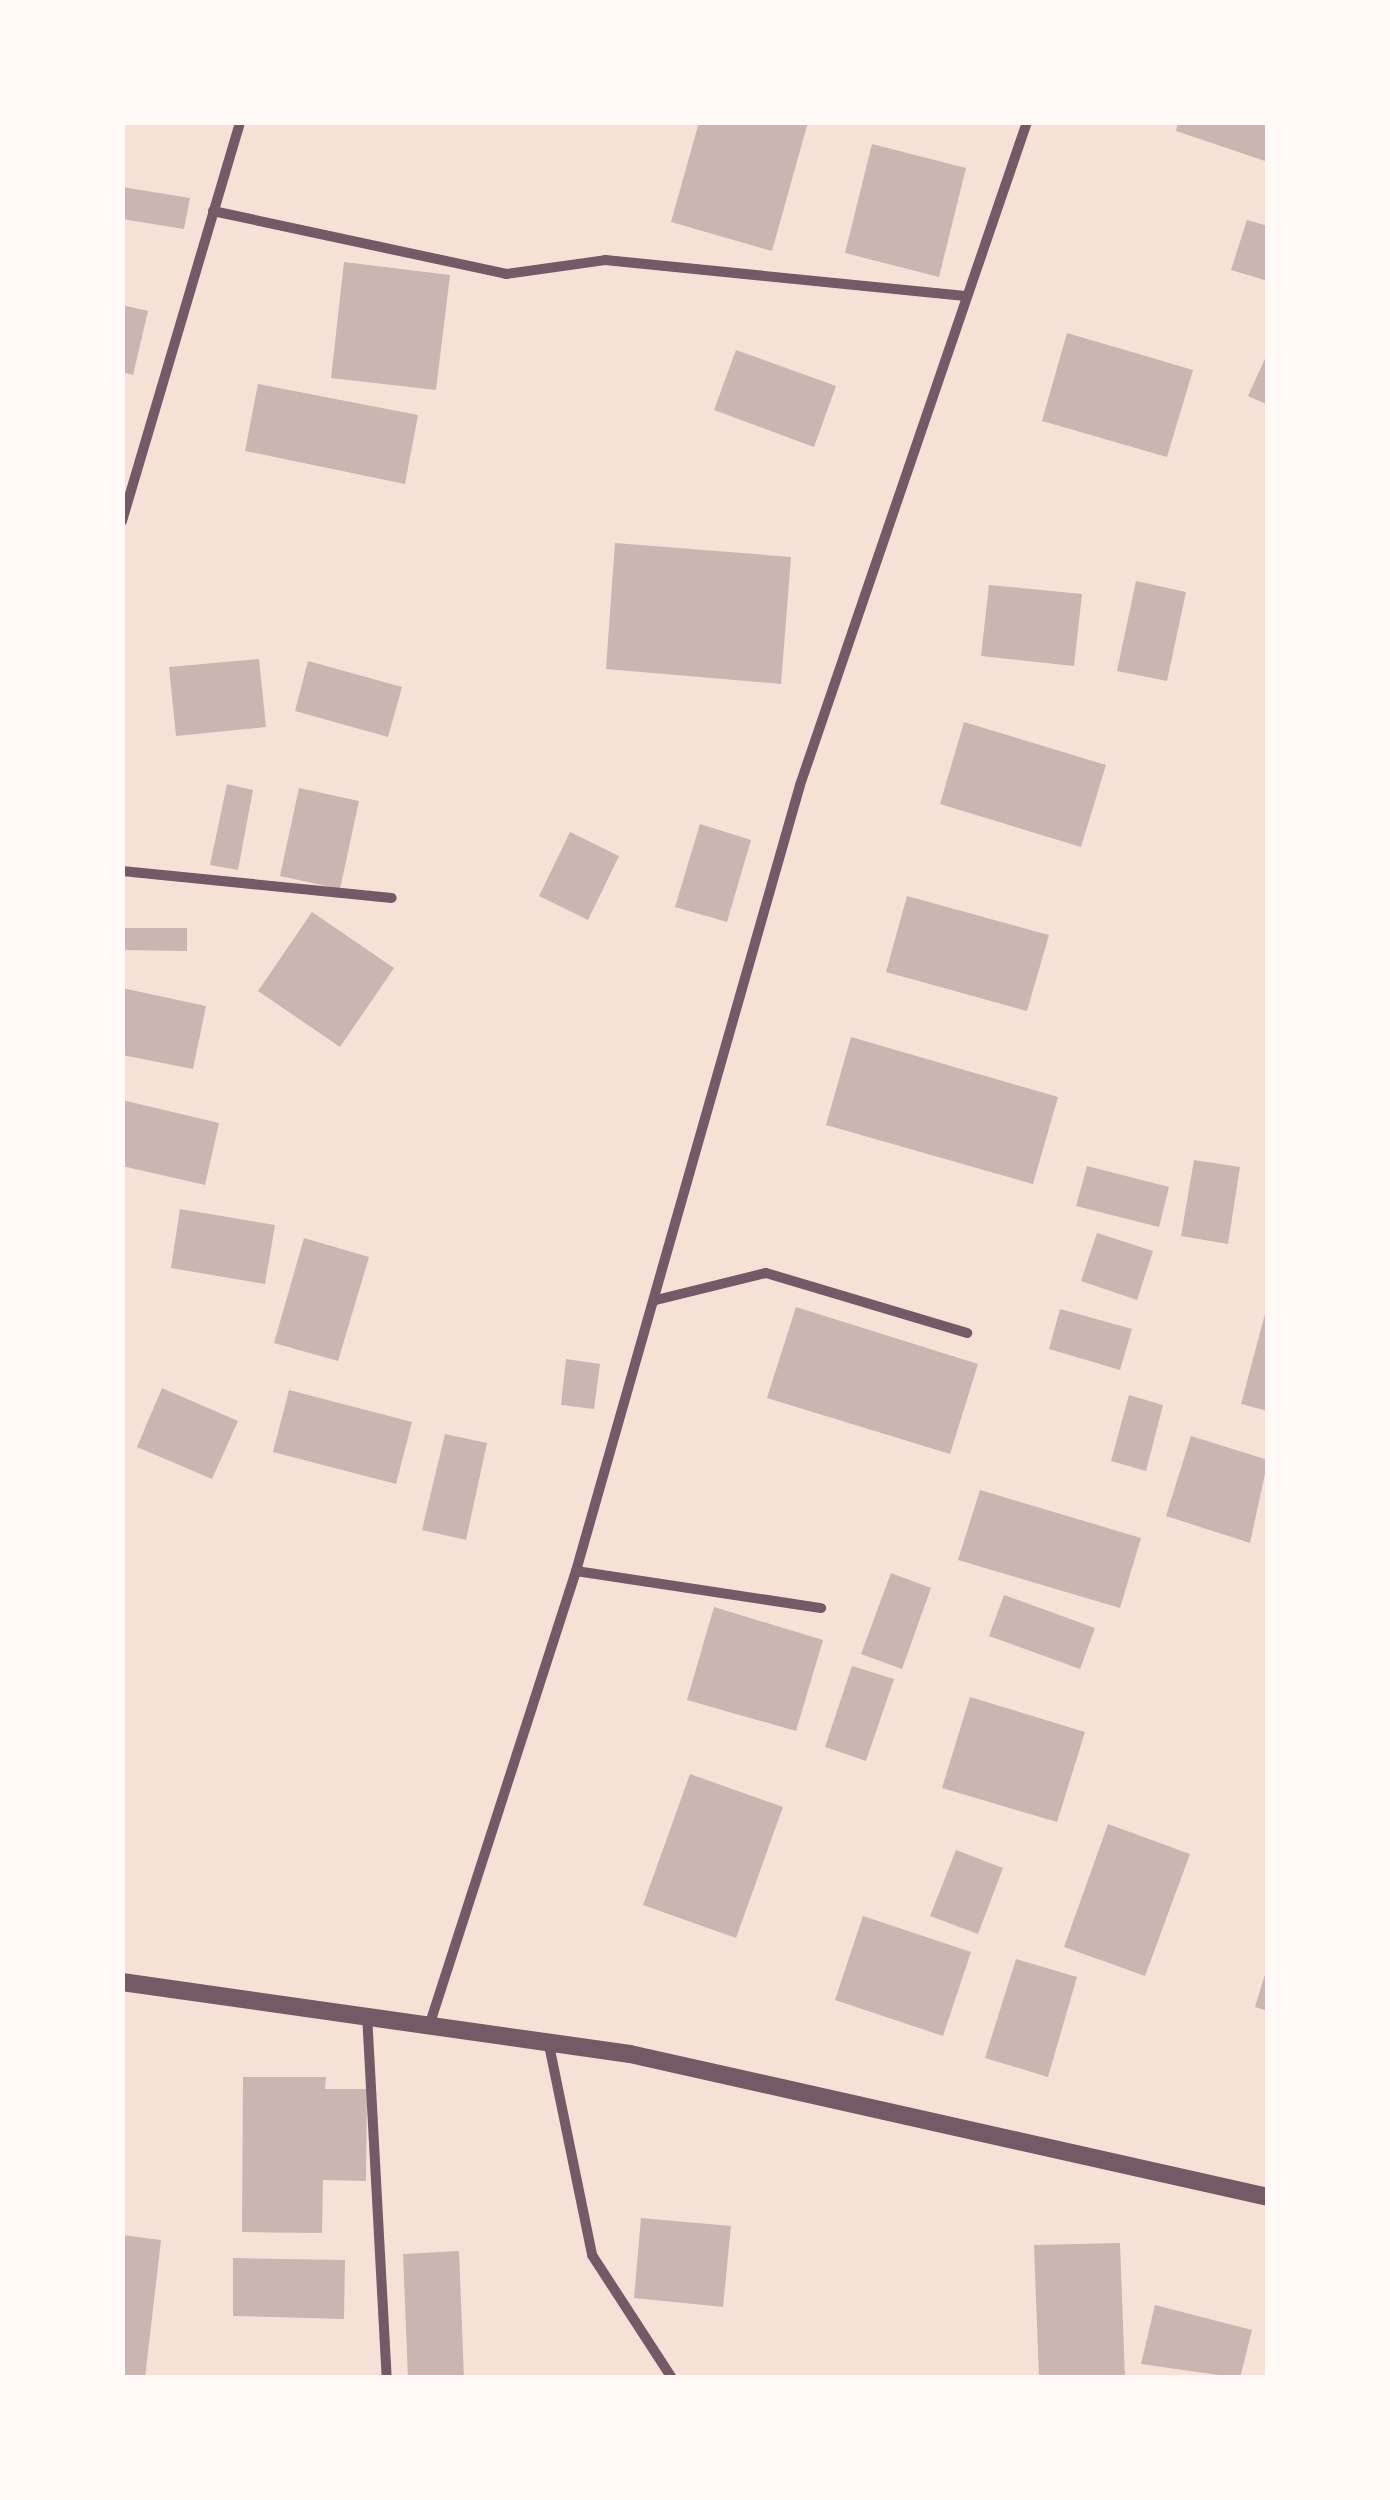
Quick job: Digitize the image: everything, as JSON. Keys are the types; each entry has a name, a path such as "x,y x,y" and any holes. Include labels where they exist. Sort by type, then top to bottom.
{"street":[{"path":"122,520 240,122"},
{"path":"431,2020 576,1571 800,785 1027,122"},
{"path":"213,211 506,274 604,260 965,296"},
{"path":"122,871 392,898"},
{"path":"656,1300 766,1273 968,1332"},
{"path":"576,1571 821,1608"},
{"path":"122,1982 367,2011 548,2040 1268,2197"},
{"path":"367,2011 388,2378"},
{"path":"548,2040 592,2255 672,2378"}],"building":[{"path":"699,122 808,122 772,251 671,222"},
{"path":"1178,122 1268,122 1268,162 1176,131"},
{"path":"872,144 966,168 939,277 845,253"},
{"path":"122,187 190,198 184,229 122,219"},
{"path":"1247,220 1268,226 1268,281 1231,270"},
{"path":"344,262 450,275 436,390 331,378"},
{"path":"122,305 148,311 133,375 122,372"},
{"path":"1067,333 1193,370 1167,457 1042,421"},
{"path":"736,350 836,386 814,447 714,410"},
{"path":"1268,352 1268,405 1248,396"},
{"path":"258,384 418,415 405,484 245,451"},
{"path":"615,543 791,557 781,684 606,669"},
{"path":"1136,581 1186,592 1167,681 1117,671"},
{"path":"989,585 1082,594 1074,666 981,656"},
{"path":"259,659 266,727 176,736 169,667"},
{"path":"308,661 402,687 388,737 295,711"},
{"path":"964,722 1106,765 1081,847 940,804"},
{"path":"227,784 253,790 238,870 210,865"},
{"path":"299,788 359,801 340,889 280,876"},
{"path":"700,824 751,840 727,922 675,907"},
{"path":"570,832 619,856 588,920 539,896"},
{"path":"907,896 1049,935 1027,1011 886,972"},
{"path":"312,912 394,968 340,1047 258,991"},
{"path":"122,928 187,928 187,951 122,950"},
{"path":"122,988 206,1006 193,1069 122,1055"},
{"path":"851,1037 1058,1097 1033,1184 826,1125"},
{"path":"122,1100 219,1123 205,1185 122,1166"},
{"path":"1194,1160 1240,1167 1228,1244 1181,1236"},
{"path":"1087,1166 1169,1187 1159,1227 1076,1206"},
{"path":"180,1209 275,1225 265,1284 171,1268"},
{"path":"1097,1233 1153,1251 1137,1300 1081,1281"},
{"path":"304,1238 369,1257 338,1361 274,1343"},
{"path":"796,1307 978,1364 950,1454 767,1398"},
{"path":"1060,1309 1132,1329 1120,1370 1049,1349"},
{"path":"1268,1310 1268,1411 1241,1404"},
{"path":"566,1359 600,1364 594,1409 561,1405"},
{"path":"162,1388 238,1421 212,1479 137,1447"},
{"path":"289,1390 412,1422 396,1484 273,1452"},
{"path":"1129,1395 1163,1405 1146,1471 1111,1461"},
{"path":"445,1434 487,1443 466,1540 422,1530"},
{"path":"1191,1436 1268,1460 1250,1543 1166,1516"},
{"path":"980,1490 1141,1538 1120,1608 958,1560"},
{"path":"891,1573 931,1588 902,1669 861,1654"},
{"path":"1004,1595 1095,1628 1080,1669 989,1636"},
{"path":"714,1607 823,1640 796,1731 687,1700"},
{"path":"852,1666 894,1679 866,1761 825,1747"},
{"path":"970,1697 1085,1732 1057,1822 942,1788"},
{"path":"690,1774 783,1807 736,1938 643,1905"},
{"path":"1108,1824 1190,1854 1145,1976 1064,1947"},
{"path":"956,1850 1003,1868 978,1934 930,1916"},
{"path":"863,1916 971,1952 943,2036 835,2000"},
{"path":"1016,1959 1077,1977 1048,2077 985,2058"},
{"path":"1268,1968 1268,2011 1255,2007"},
{"path":"243,2077 326,2077 325,2089 367,2089 366,2181 323,2180 322,2233 242,2232"},
{"path":"641,2218 731,2226 723,2307 634,2298"},
{"path":"122,2235 161,2240 145,2378 122,2378"},
{"path":"1120,2243 1125,2378 1039,2378 1034,2245"},
{"path":"459,2251 464,2378 408,2378 403,2254"},
{"path":"233,2258 345,2260 344,2319 233,2316"},
{"path":"1155,2305 1252,2330 1240,2378 1141,2364"}]}
